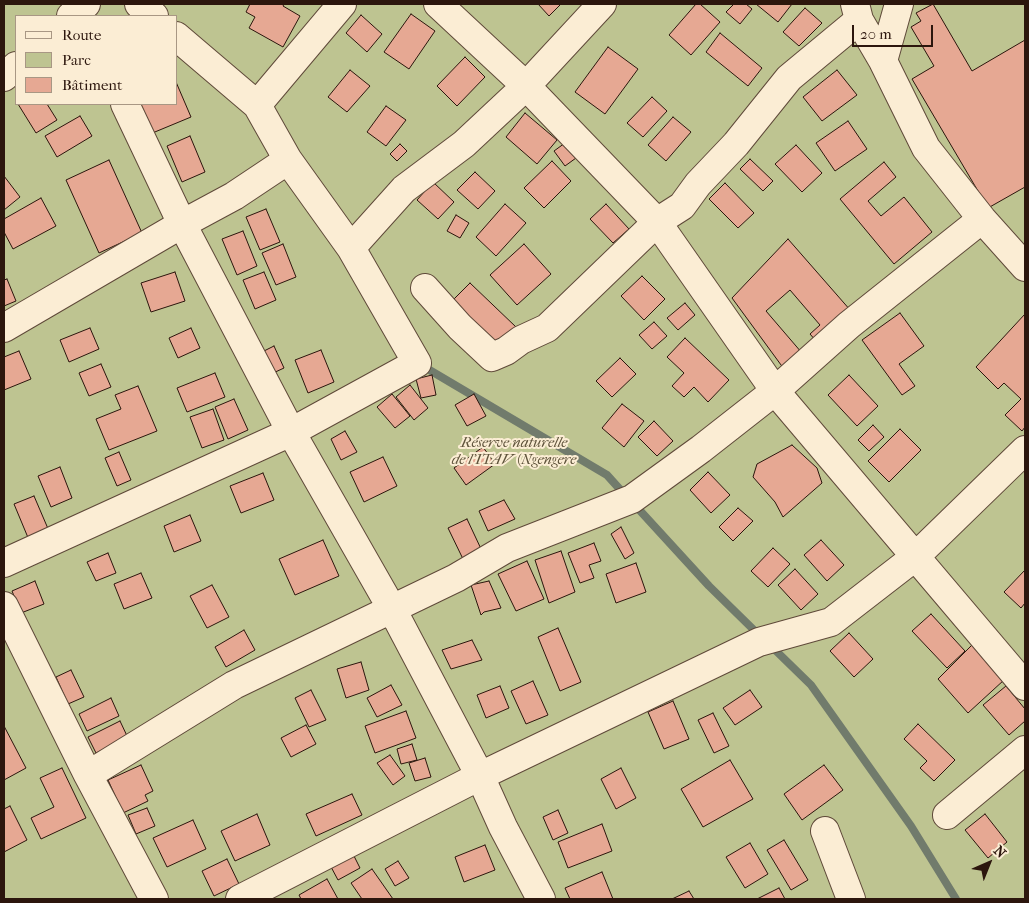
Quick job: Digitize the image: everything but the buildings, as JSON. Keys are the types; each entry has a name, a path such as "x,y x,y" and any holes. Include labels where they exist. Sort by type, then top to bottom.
{"street":[{"path":"139,4 153,15"},
{"path":"256,105 342,4"},
{"path":"438,4 526,86 657,222 775,391 1025,686"},
{"path":"351,248 404,189 464,144 526,86 602,4"},
{"path":"883,62 899,4"},
{"path":"425,288 460,327 492,357 506,351 521,340 547,328 657,222 682,206 698,184 736,144 789,78 857,12 926,148 982,219 1025,266"},
{"path":"4,563 291,432 417,363 351,248 288,160 256,105 178,38"},
{"path":"4,77 15,67"},
{"path":"125,105 182,224 291,432 392,609 480,776 503,827 541,899"},
{"path":"4,328 182,224 234,196 288,160"},
{"path":"88,775 234,685 456,578 506,548 632,499 701,449 775,391 849,325 982,219"},
{"path":"240,899 480,776 758,642 831,622 915,557 1025,450"},
{"path":"4,606 88,775 154,899"},
{"path":"947,815 1025,750"},
{"path":"825,831 851,899"}],"green space":[{"name":"Réserve naturelle de l'ITAV (Ngengere","path":"4,4 1025,4 1025,899 4,899"}],"waterway":[{"path":"421,365 607,475 625,495"},
{"path":"633,503 709,586 760,636"},
{"path":"770,645 811,685 911,826 956,899"}]}
